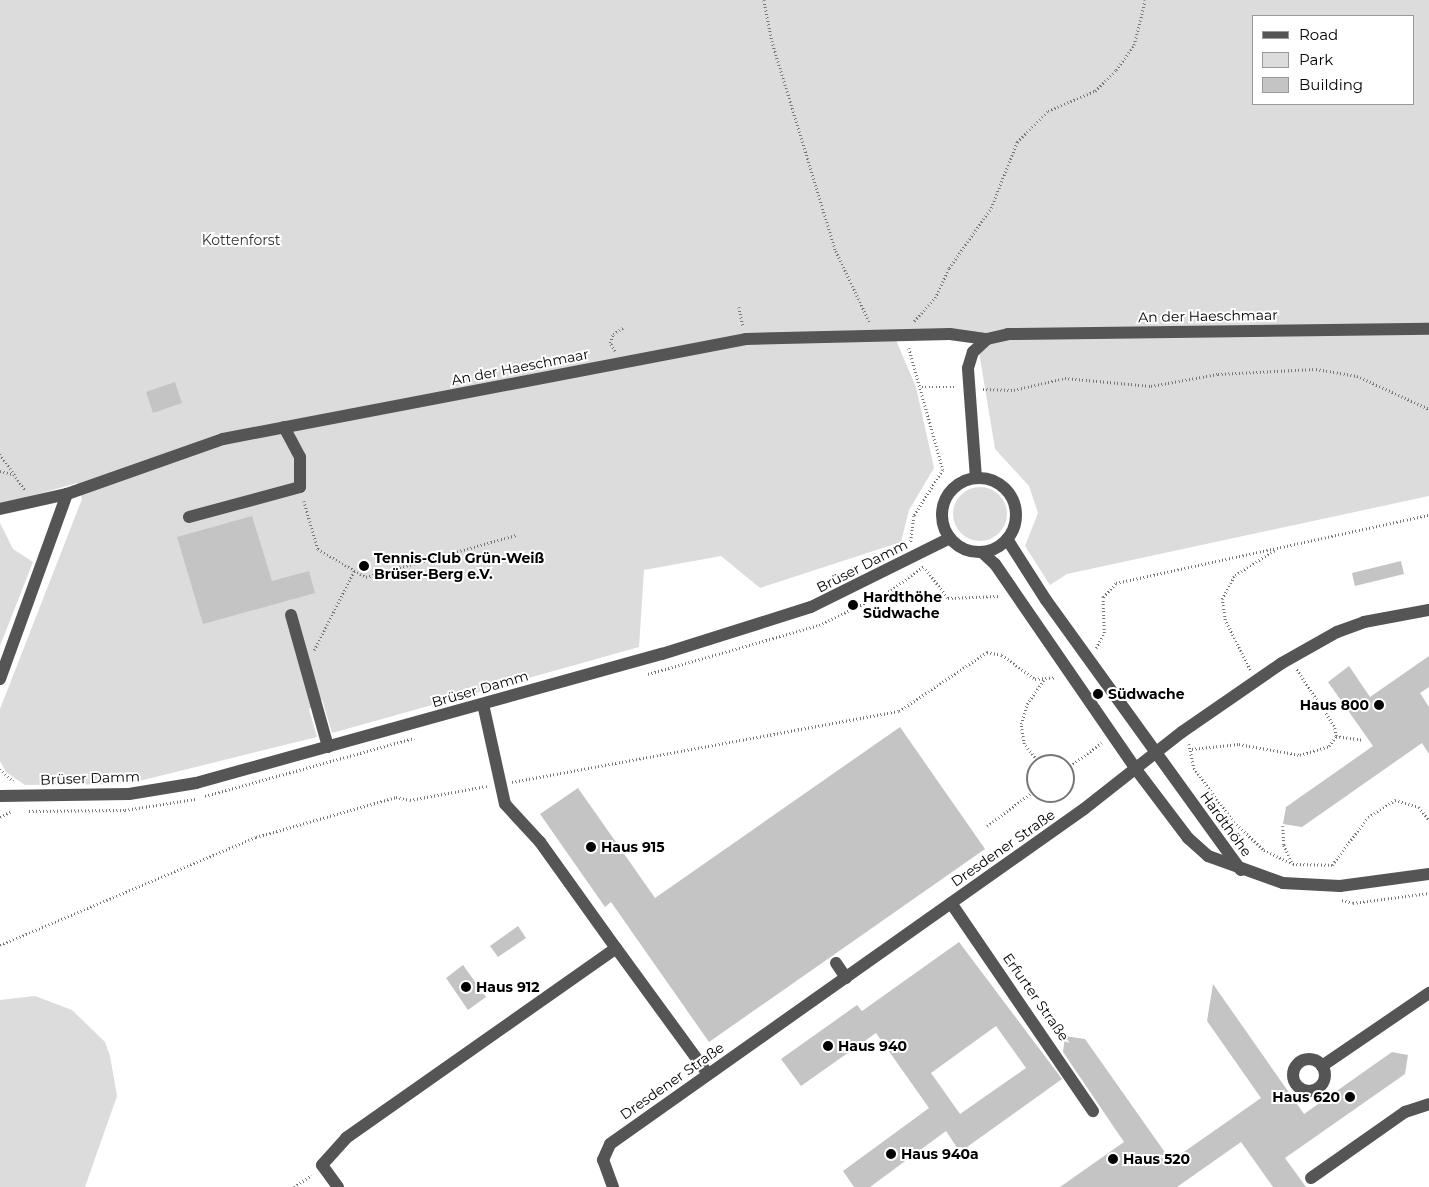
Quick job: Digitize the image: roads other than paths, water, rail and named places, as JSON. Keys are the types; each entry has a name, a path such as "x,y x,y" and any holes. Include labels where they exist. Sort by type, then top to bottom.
{"street":[{"name":"An der Haeschmaar","path":"0,509 67,494 223,440 746,340 876,335 977,334 987,338 1008,334 1429,329"},
{"path":"976,478 967,387 970,359 987,338"},
{"path":"189,517 300,487 300,457 284,427"},
{"path":"976,478 997,483 1012,498 1016,520 1007,539 982,552 964,549 950,538 942,514 945,500 952,490 976,478"},
{"path":"0,679 67,494"},
{"name":"Brüser Damm","path":"0,796 129,794 196,783 483,704 811,607 950,538"},
{"name":"Hardthöhe","path":"1007,539 1033,581 1086,656 1100,669 1243,872"},
{"name":"Hardthöhe","path":"982,552 1029,612 1135,768 1188,838 1208,856 1243,872"},
{"path":"1015,593 1033,581"},
{"name":"Dresdener Straße","path":"613,1187 603,1160 610,1144 951,904 1182,732 1289,658 1364,622 1429,610"},
{"path":"291,615 307,664 328,747"},
{"path":"1068,670 1086,656"},
{"path":"483,704 498,784 505,804 540,842 708,1074"},
{"path":"1243,872 1283,882 1340,886 1429,874"},
{"name":"Erfurter Straße","path":"951,904 1094,1110"},
{"path":"338,1187 322,1165 346,1138 616,948"},
{"path":"836,963 846,978"},
{"path":"1322,1066 1429,993"},
{"path":"1312,1178 1406,1112 1429,1104"}],"place":[{"name":"Tennis-Club Grün-Weiß Brüser-Berg e.V.","path":"364,566"},
{"name":"Hardthöhe Südwache","path":"853,605"},
{"name":"Südwache","path":"1098,694"},
{"name":"Haus 800","path":"1379,705"},
{"name":"Haus 915","path":"591,847"},
{"name":"Haus 912","path":"466,987"},
{"name":"Haus 940","path":"828,1046"},
{"name":"Haus 620","path":"1350,1097"},
{"name":"Haus 940a","path":"891,1154"},
{"name":"Haus 520","path":"1113,1159"}],"park label":[{"name":"Kottenforst","path":"241,240"}]}
